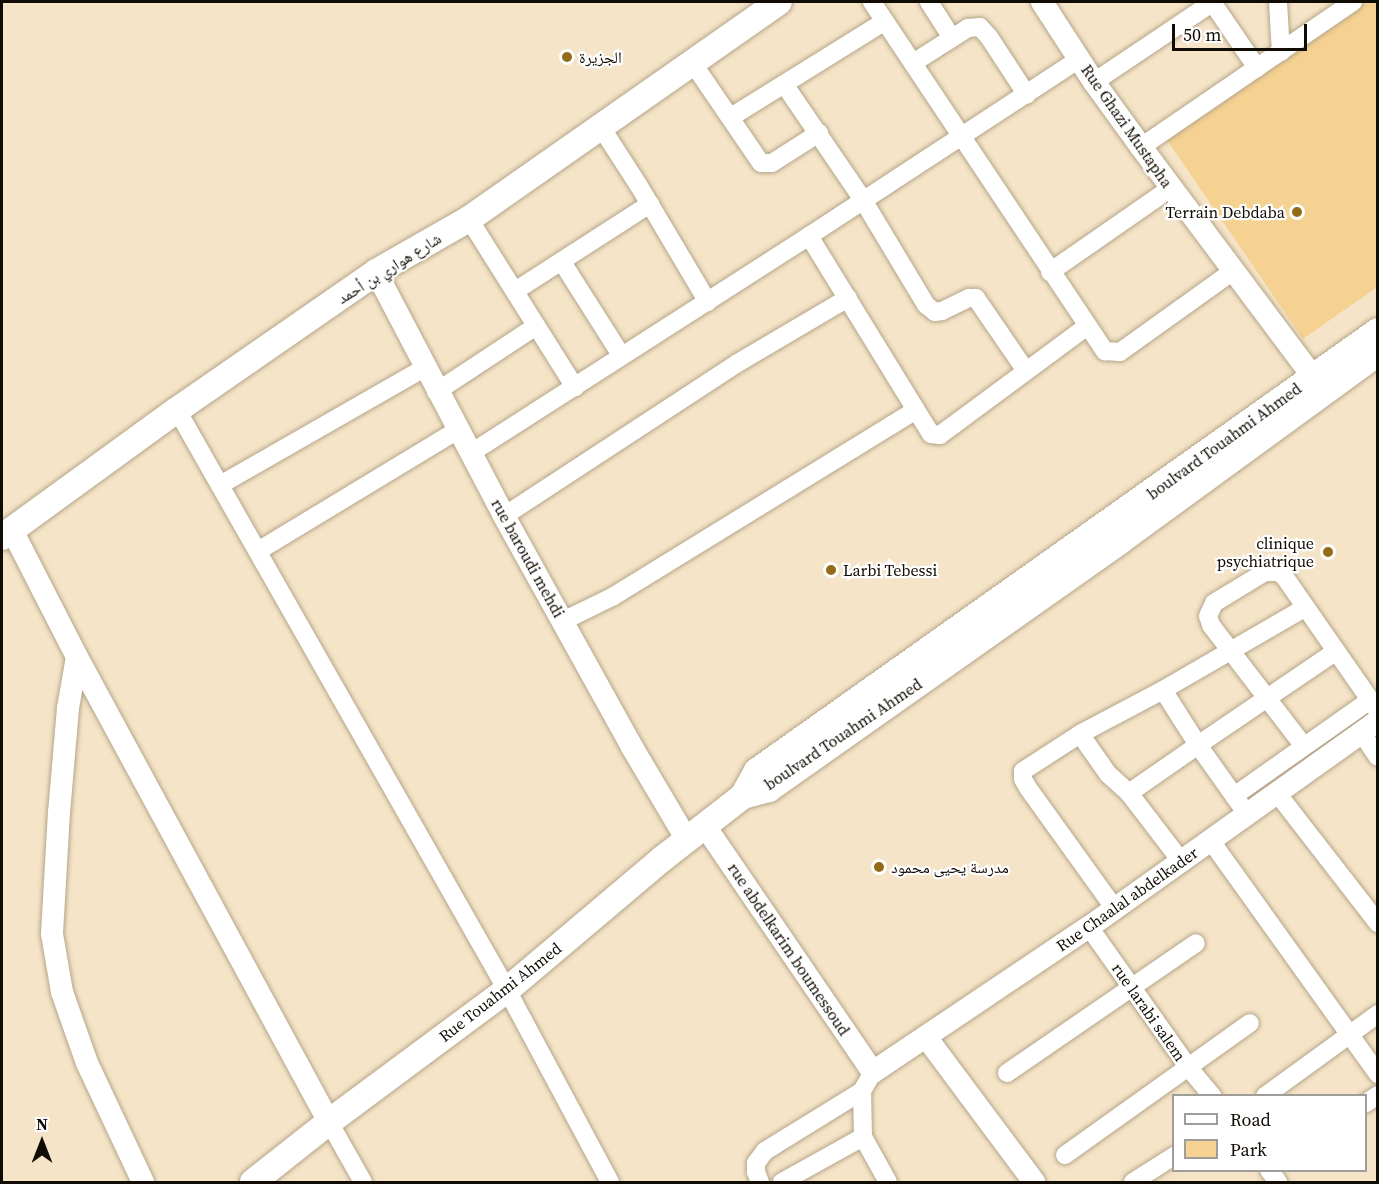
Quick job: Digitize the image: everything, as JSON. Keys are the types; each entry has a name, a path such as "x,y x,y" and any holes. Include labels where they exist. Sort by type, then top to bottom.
{"main road":[{"name":"شارع هواري بن أحمد","path":"7,533 177,410 376,272 469,219 779,2"},
{"name":"boulvard Touahmi Ahmed","path":"1318,385 1377,331"},
{"name":"boulvard Touahmi Ahmed","path":"742,796 757,771 1318,385 1377,353"},
{"name":"Rue Touahmi Ahmed","path":"253,1182 329,1122 507,990 742,796"}],"street":[{"path":"872,2 1086,327 1105,351 1120,352 1233,271"},
{"path":"929,2 952,38"},
{"name":"Rue Ghazi Mustapha","path":"1042,2 1094,82 1318,385"},
{"path":"1094,82 1213,2 1257,68"},
{"path":"1278,2 1281,52"},
{"path":"1141,147 1353,2"},
{"path":"730,117 885,21"},
{"path":"913,63 968,28 980,27 1027,95"},
{"path":"471,453 708,302 1080,59"},
{"path":"692,62 764,164 772,163 819,133"},
{"path":"784,84 863,200 931,310 942,311 969,298 976,298 1026,371"},
{"path":"601,127 708,302"},
{"path":"1050,272 1171,188"},
{"path":"515,291 650,204"},
{"path":"469,219 575,387"},
{"path":"809,236 931,434 940,435 1086,327"},
{"path":"562,262 621,356"},
{"name":"rue baroudi mehdi","path":"376,272 436,392 563,621 696,833"},
{"path":"504,516 736,364 848,298"},
{"path":"436,392 536,326"},
{"path":"220,485 424,368"},
{"path":"177,410 507,990 610,1182"},
{"path":"563,621 612,597 916,410"},
{"path":"258,551 458,429"},
{"path":"7,533 363,1182"},
{"path":"1303,745 1211,625 1209,609 1214,603 1255,576 1271,571 1284,576 1335,652 1371,716 1377,757"},
{"path":"1115,909 1080,851 1028,788 1022,775 1024,769 1080,734 1163,690 1306,608"},
{"path":"1129,793 1335,652"},
{"path":"77,657 68,708 58,812 52,934 62,992 87,1063 144,1182"},
{"path":"1163,690 1198,745 1247,814"},
{"path":"1234,796 1303,745 1371,716"},
{"name":"Rue Chaalal abdelkader","path":"867,1081 926,1037 1211,841 1276,793 1371,716"},
{"path":"1080,734 1108,774 1129,793 1181,861"},
{"path":"1276,793 1377,923"},
{"name":"rue abdelkarim boumessoud","path":"696,833 867,1081"},
{"path":"1211,841 1351,1033 1377,1074"},
{"name":"rue larabi salem","path":"1089,927 1188,1067 1211,1094"},
{"path":"1008,1073 1196,943"},
{"path":"1266,1094 1377,1014"},
{"path":"1065,1155 1250,1023"},
{"path":"926,1037 1034,1182"},
{"path":"867,1081 863,1137 888,1182"},
{"path":"760,1182 756,1163 765,1151 867,1081"},
{"path":"782,1182 863,1137"},
{"path":"1133,1182 1172,1157"}],"green space":[{"name":"Terrain Debdaba","path":"1366,2 1377,2 1377,287 1303,339 1165,137"}],"place":[{"name":"الجزيرة","path":"567,57"},
{"name":"Terrain Debdaba","path":"1297,212"},
{"name":"clinique psychiatrique","path":"1328,552"},
{"name":"Larbi Tebessi","path":"831,570"},
{"name":"مدرسة يحيى محمود","path":"879,867"}]}
